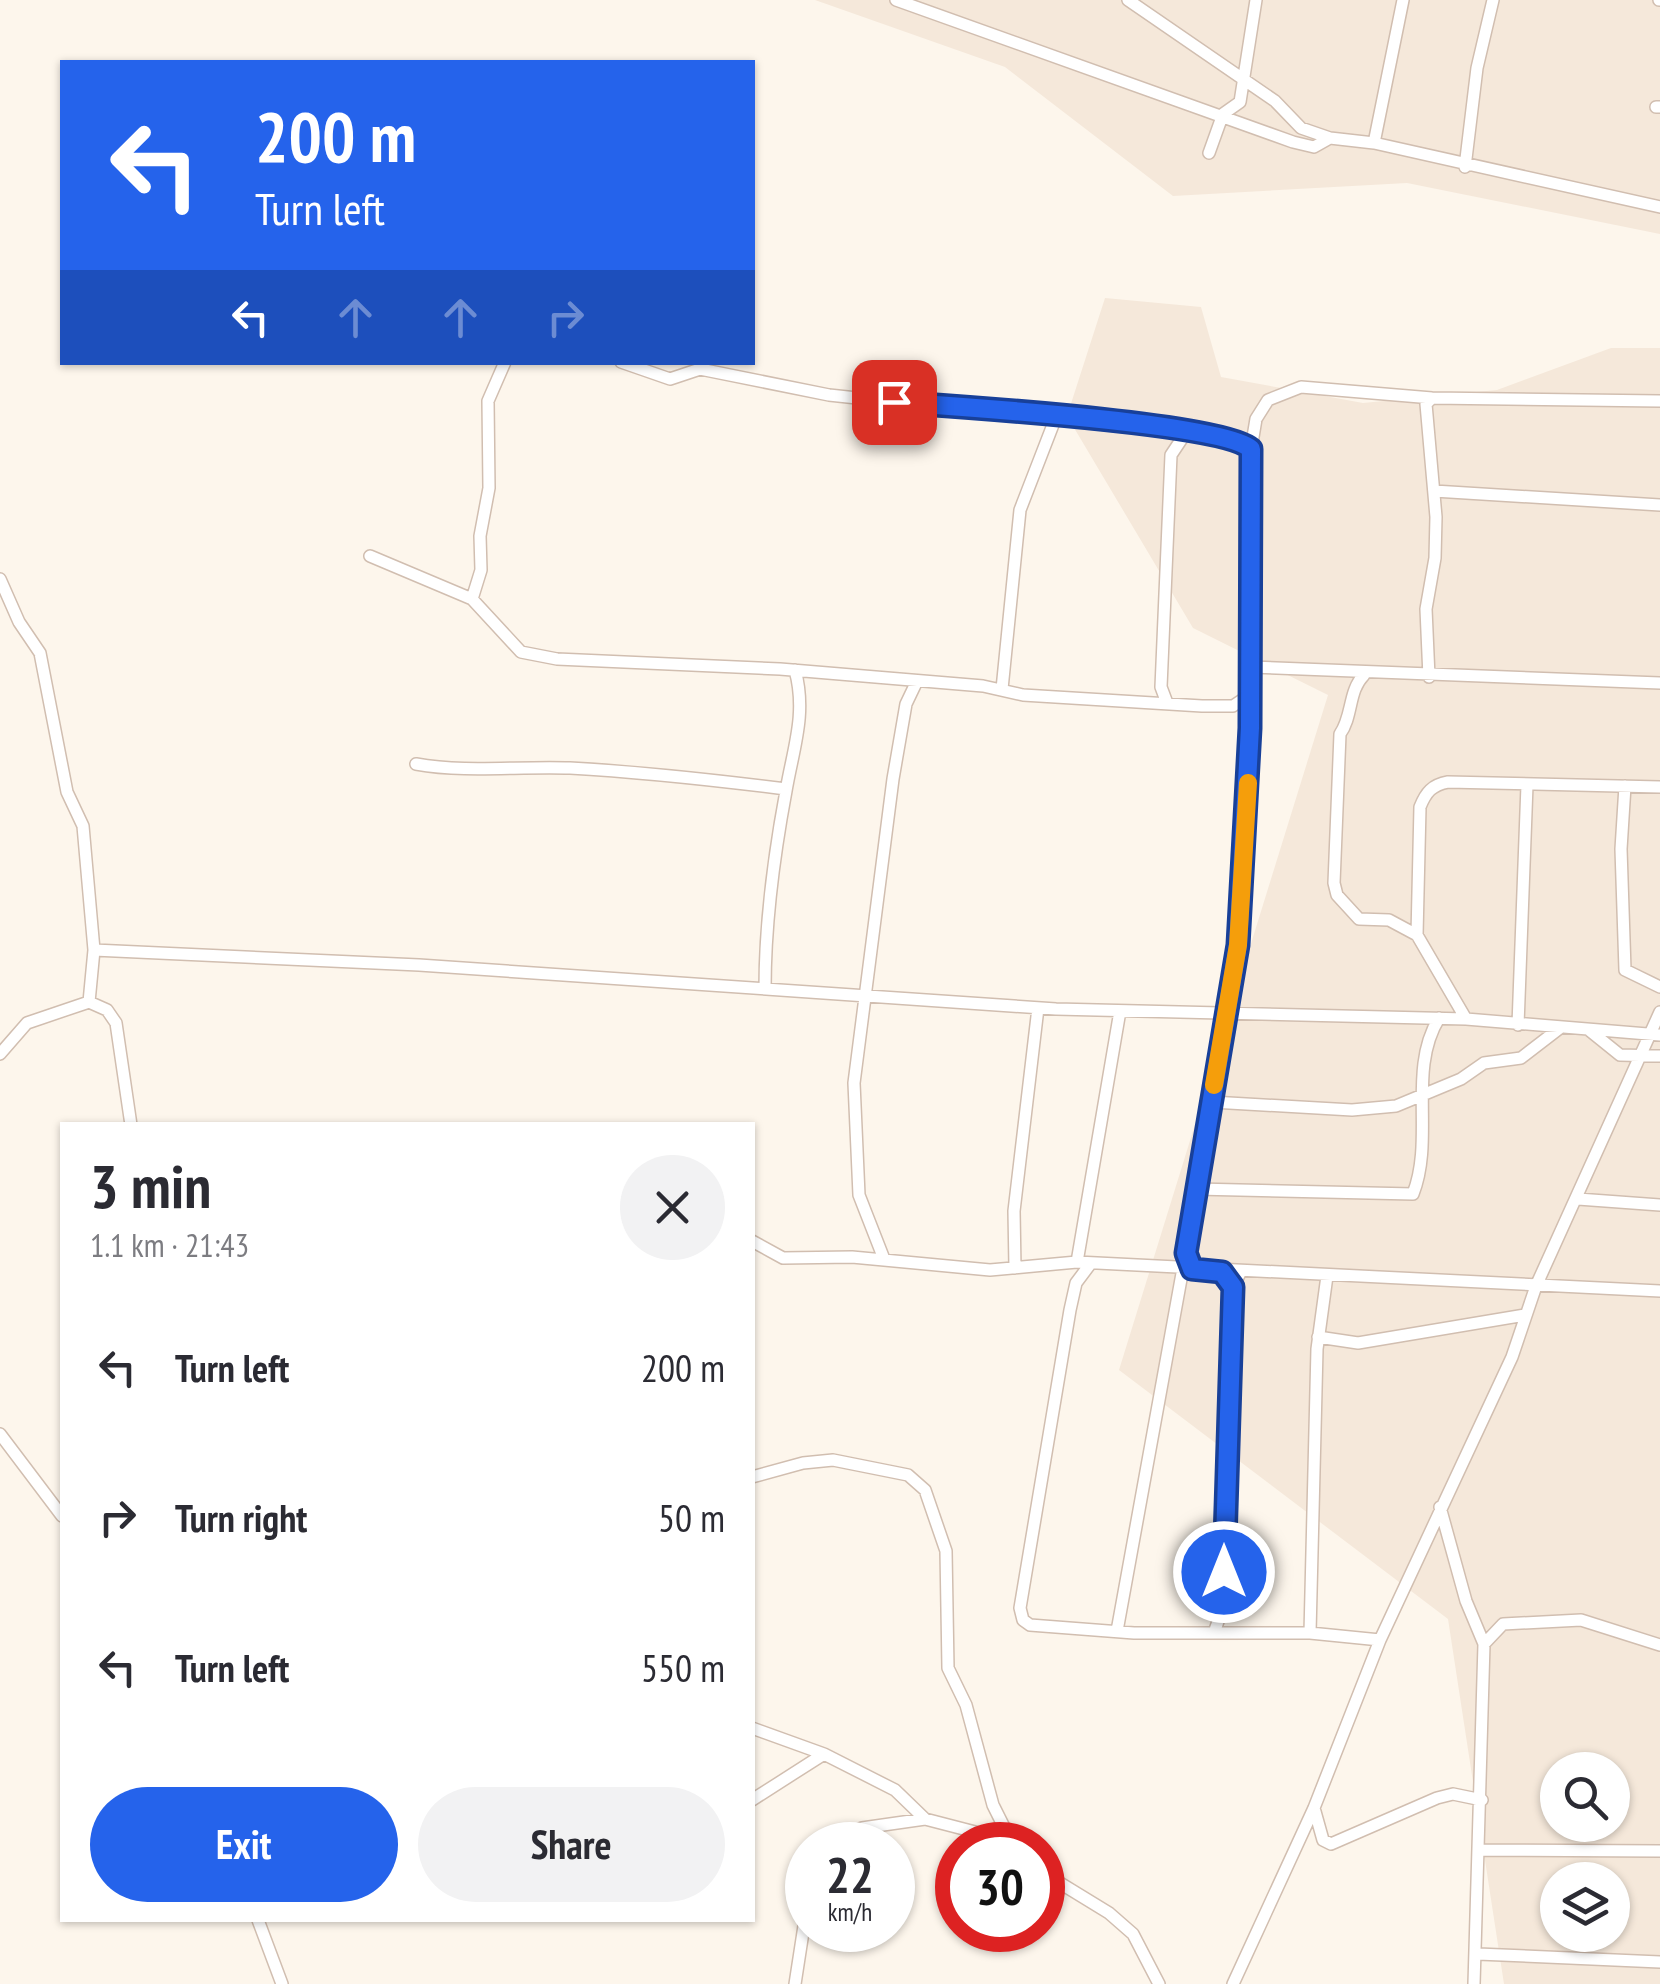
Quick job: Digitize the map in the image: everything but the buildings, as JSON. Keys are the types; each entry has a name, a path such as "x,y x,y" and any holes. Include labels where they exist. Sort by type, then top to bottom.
{"street":[{"path":"896,0 1314,148 1330,138"},
{"path":"1128,0 1145,4 1274,101 1300,128 1330,138 1374,143 1465,167 1660,207"},
{"path":"1209,153 1222,114 1240,102 1256,0"},
{"path":"1374,143 1403,0"},
{"path":"1465,167 1477,68 1493,0"},
{"path":"472,599 481,570 480,536 489,488 488,402 504,365"},
{"path":"630,365 670,379 700,369 829,395 1186,431 1232,438 1251,449"},
{"path":"1117,1631 1124,1613 1212,1102 1223,1014 1238,945 1250,728 1251,449 1256,418 1268,400 1300,386 1432,398 1660,401"},
{"path":"1429,677 1426,609 1436,558 1426,404 1432,398"},
{"path":"1002,690 1020,510 1056,417"},
{"path":"1167,703 1162,687 1171,455 1186,431"},
{"path":"1434,491 1660,505"},
{"path":"370,556 472,599 507,640 535,656 918,680 1023,696 1233,706 1250,694"},
{"path":"0,578 18,622 40,652 67,792 83,826 94,950 89,1002"},
{"path":"1251,667 1364,675 1660,683"},
{"path":"765,989 765,944 786,789 800,728 800,690 795,670"},
{"path":"1364,675 1355,686 1340,734 1334,883 1337,895 1359,919 1389,920 1417,935 1466,1019"},
{"path":"884,1258 859,1195 854,1083 893,779 906,704 918,680"},
{"path":"1233,706 1250,728"},
{"path":"416,764 443,769 479,765 570,768 786,789"},
{"path":"1417,935 1420,808 1424,796 1448,782 1660,787"},
{"path":"1518,1024 1527,784"},
{"path":"1625,786 1621,849 1625,970 1660,987"},
{"path":"94,950 419,965 1038,1008 1466,1019 1655,1035"},
{"path":"0,1054 28,1024 89,1002 107,1010 116,1022 131,1122"},
{"path":"1015,1268 1014,1210 1038,1008"},
{"path":"1120,1011 1084,1262 1074,1290 1020,1608 1030,1625 1137,1632 1310,1633 1380,1640"},
{"path":"1233,1984 1314,1808 1380,1640 1512,1356 1536,1286 1638,1058 1655,1035 1660,1012"},
{"path":"1196,1189 1408,1197 1416,1186 1428,1036 1438,1018"},
{"path":"1212,1102 1352,1110 1396,1106 1461,1079 1484,1062 1521,1058 1560,1028"},
{"path":"1590,1030 1607,1048 1638,1058 1660,1056"},
{"path":"1578,1199 1660,1205"},
{"path":"755,1243 783,1258 884,1258 1015,1268 1084,1262 1240,1273 1660,1291"},
{"path":"1222,1272 1233,1287"},
{"path":"1214,1632 1224,1604 1224,1459 1230,1419 1233,1287 1240,1273"},
{"path":"1310,1633 1318,1337 1327,1276"},
{"path":"1318,1337 1358,1343 1525,1315"},
{"path":"0,1434 60,1513"},
{"path":"755,1476 803,1462 833,1460 908,1475 925,1490 946,1552 948,1668 966,1705 993,1805 1002,1822"},
{"path":"1440,1506 1466,1601 1484,1644 1478,1954 1474,1984"},
{"path":"1124,1613 1137,1632"},
{"path":"1484,1644 1503,1624 1581,1620 1660,1645"},
{"path":"755,1729 824,1754 895,1790 925,1819"},
{"path":"755,1798 824,1754"},
{"path":"1314,1808 1322,1840 1332,1844 1437,1798 1453,1794 1482,1800"},
{"path":"904,1822 936,1822"},
{"path":"1481,1850 1660,1851"},
{"path":"1065,1886 1132,1934 1159,1984"},
{"path":"259,1922 282,1984"},
{"path":"796,1984 801,1952"},
{"path":"1478,1954 1660,1962"}],"shaded area":[{"path":"815,0 1660,0 1660,234 1407,183 1173,196 1005,67"},
{"path":"1105,298 1201,307 1221,377 1363,403 1497,390 1611,348 1660,348 1660,1984 1504,1984 1448,1619 1119,1370 1328,695 1193,628 1067,416"}],"slow traffic":[{"path":"1214,1085 1223,1014 1238,945 1248,783"}],"route":[{"path":"894,402 1144,425 1242,440 1251,449 1250,728 1238,945 1223,1014 1186,1253 1192,1269 1222,1272 1233,1287 1230,1419 1224,1459 1224,1572"}]}
